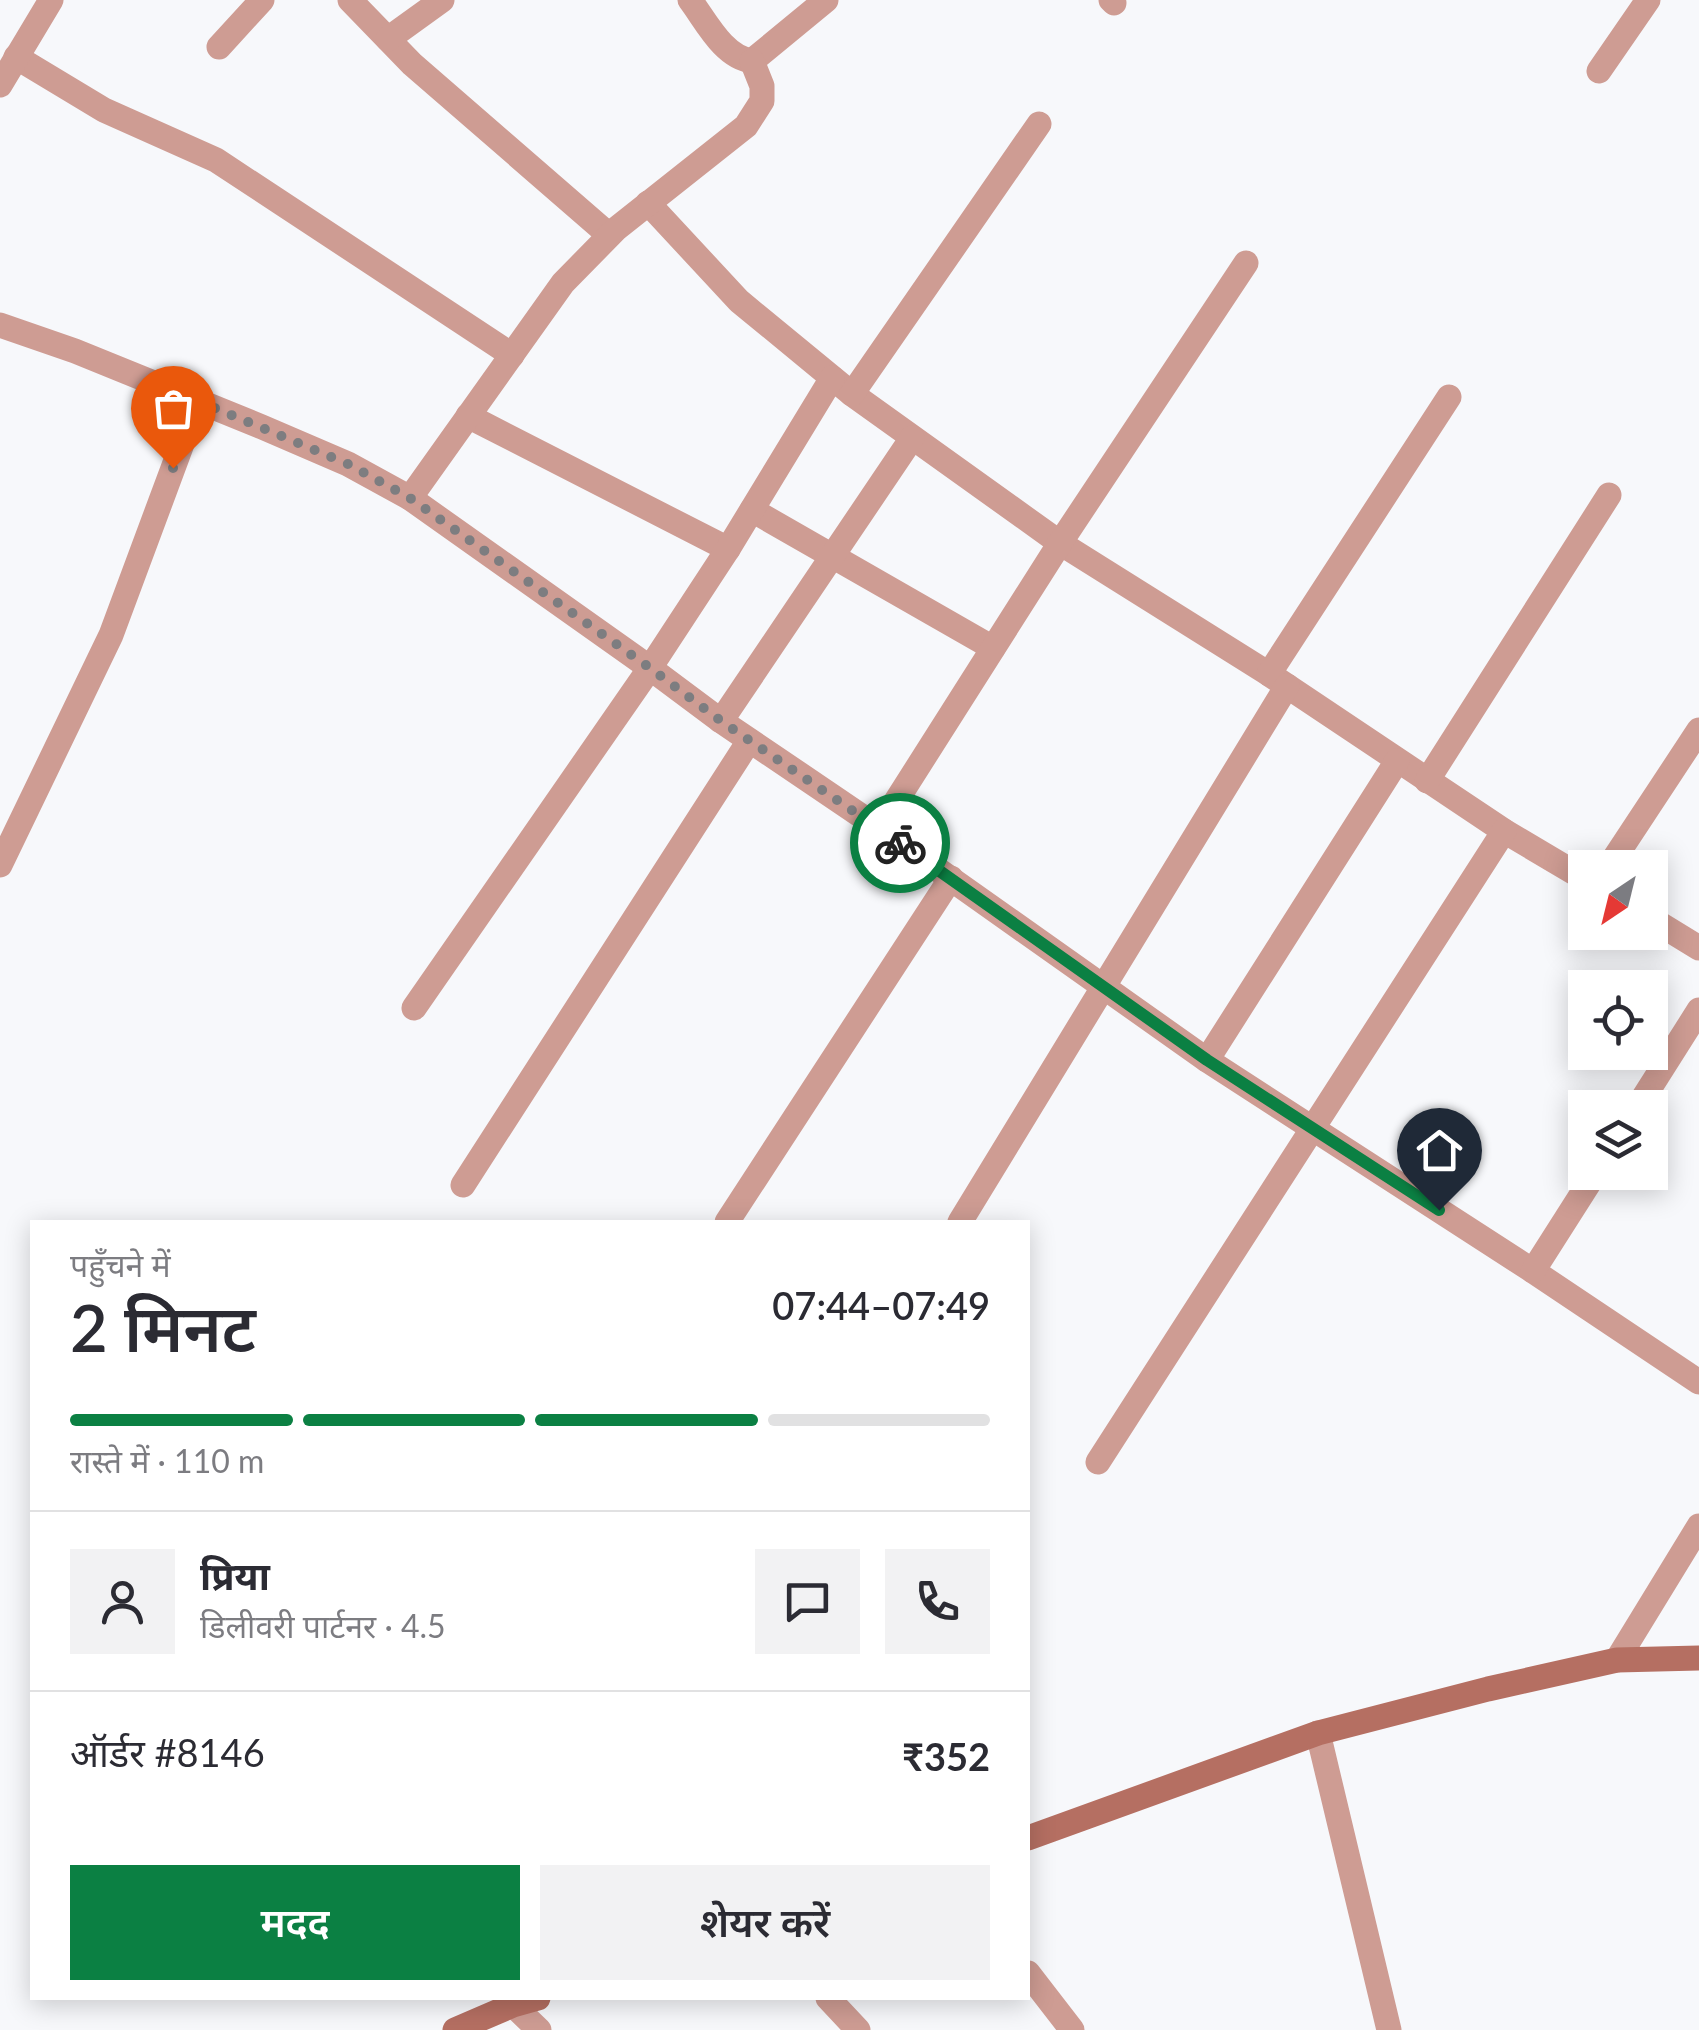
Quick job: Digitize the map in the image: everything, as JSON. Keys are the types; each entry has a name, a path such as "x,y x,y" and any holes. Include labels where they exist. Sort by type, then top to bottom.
{"street":[{"path":"0,85 51,0"},
{"path":"220,47 262,0"},
{"path":"350,0 412,64 610,235"},
{"path":"388,39 442,0"},
{"path":"690,0 728,50 742,60 752,61 826,0"},
{"path":"1600,71 1648,0"},
{"path":"16,57 104,110 216,160 512,355"},
{"path":"410,498 563,282 610,235 746,126 762,101 762,86 752,61"},
{"path":"414,1008 650,668 752,510 1039,124"},
{"path":"648,203 739,302 912,438 1060,542 1568,869"},
{"path":"879,828 1060,542 1246,263"},
{"path":"0,325 348,464 410,498 749,741 951,878 1207,1060 1699,1382"},
{"path":"961,1220 1449,397"},
{"path":"0,866 111,636 198,401"},
{"path":"468,416 728,549"},
{"path":"721,721 912,438"},
{"path":"1427,781 1609,495"},
{"path":"752,510 993,648"},
{"path":"1620,850 1699,730"},
{"path":"463,1185 749,741"},
{"path":"1207,1060 1397,762"},
{"path":"1098,1462 1504,830"},
{"path":"728,1220 951,878"},
{"path":"1668,929 1699,948"},
{"path":"1648,1090 1699,1010"},
{"path":"1533,1271 1585,1190"},
{"path":"1617,1660 1699,1526"},
{"path":"1030,1837 1318,1733 1617,1660 1699,1658"},
{"path":"1318,1733 1389,2030"},
{"path":"1030,1976 1072,2030"},
{"path":"830,2000 858,2030"},
{"path":"455,2030 512,2002 539,2030"}],"way so far":[{"path":"173,468 198,401 348,464 410,498 721,721 900,843"}],"route":[{"path":"900,843 1207,1060 1439,1210"}]}
